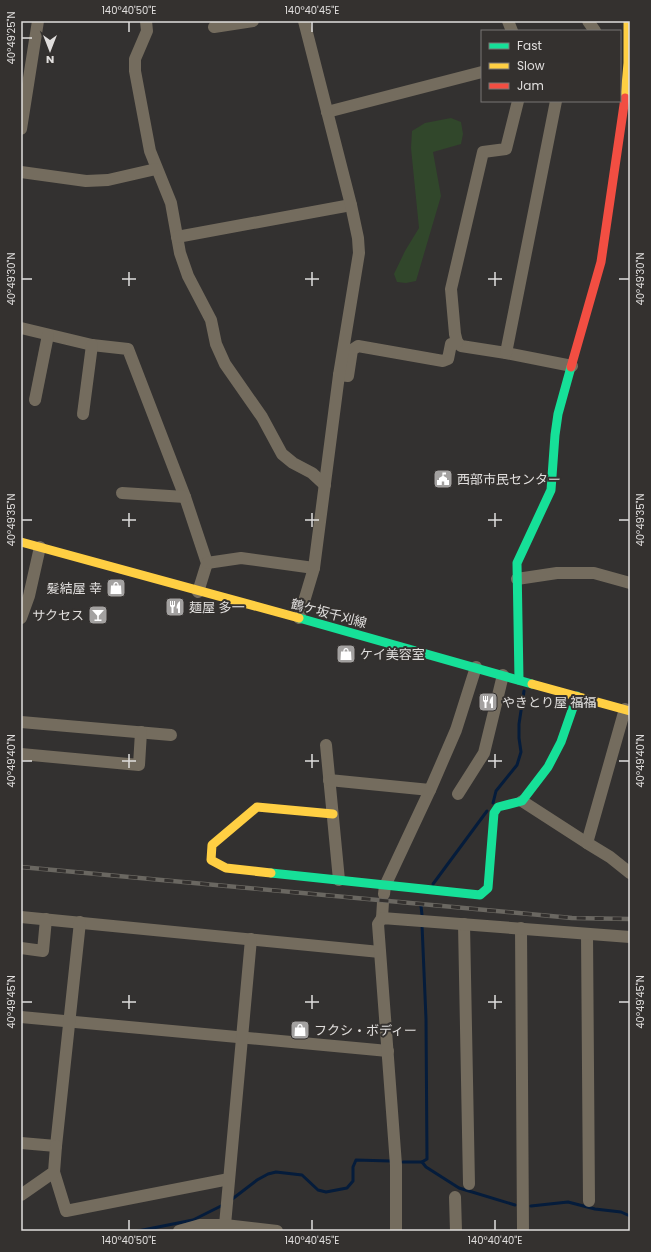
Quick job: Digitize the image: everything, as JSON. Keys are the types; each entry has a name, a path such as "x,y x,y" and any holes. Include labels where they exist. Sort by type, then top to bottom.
{"street":[{"path":"21,129 23,108 38,21"},
{"path":"146,21 147,31 135,59 135,71 150,151 171,203 180,253 188,276 211,320 216,344 225,364 262,416 282,454 293,463 312,473 325,484"},
{"path":"214,27 236,22 253,21"},
{"path":"299,618 314,568 339,375 359,253 358,238 351,206 304,21"},
{"path":"588,21 594,30"},
{"path":"519,680 517,562 551,490 558,414 601,262 627,106 624,60 628,21"},
{"path":"327,112 481,72"},
{"path":"518,102 506,149 483,152 451,289 455,334 457,342 462,346 572,366"},
{"path":"506,353 556,102"},
{"path":"21,172 86,181 108,180 156,169"},
{"path":"177,237 351,206"},
{"path":"21,328 92,345 128,349 185,497 207,562 198,592"},
{"path":"35,400 48,335"},
{"path":"339,375 348,376 352,350 358,346 442,361 448,359 451,344 457,342"},
{"path":"83,414 92,345"},
{"path":"122,493 185,497"},
{"name":"鶴ケ坂千刈線","path":"21,542 627,710"},
{"path":"21,618 29,596 40,548"},
{"path":"207,562 241,558 314,568"},
{"path":"517,579 557,573 594,573 630,583"},
{"path":"396,1231 396,1165 378,924 382,918 384,894 456,730 476,667"},
{"path":"458,794 484,754 503,675"},
{"path":"332,814 257,806 212,844 211,860 226,868 339,880 384,894 480,895 488,888 494,813 498,807 522,801 548,767 561,742 577,696"},
{"path":"587,844 627,710"},
{"path":"21,722 171,735"},
{"path":"21,754 139,765 141,732"},
{"path":"326,745 339,880"},
{"path":"329,780 430,790"},
{"path":"522,801 587,844 610,857 630,873"},
{"path":"21,917 380,952"},
{"path":"382,918 630,937"},
{"path":"21,948 44,951 46,919"},
{"path":"80,922 68,1021 54,1172 66,1211 229,1178"},
{"path":"464,924 469,1184"},
{"path":"521,928 524,1231"},
{"path":"587,934 589,1201"},
{"path":"225,1225 251,939"},
{"path":"21,1017 388,1051"},
{"path":"21,1143 56,1146"},
{"path":"21,1195 54,1172"},
{"path":"455,1197 456,1231"},
{"path":"179,1231 200,1225 225,1225 277,1231"}],"green space":[{"path":"451,118 461,122 463,134 461,144 433,152 441,196 416,281 406,283 397,282 394,274 405,251 419,228 411,148 412,131 425,123"}],"waterway":[{"path":"493,803 496,791 517,765 521,752 519,724 524,691"},
{"path":"433,884 487,811"},
{"path":"421,906 422,915"},
{"path":"403,1162 422,1162 427,1159 426,1019 422,925"},
{"path":"231,1200 257,1180 268,1174 276,1172 302,1175 318,1190 326,1192 347,1188 353,1181 353,1167 356,1160 390,1161"},
{"path":"422,1162 426,1167 459,1188 515,1205"},
{"path":"531,1206 568,1202 595,1209 621,1212 630,1216"},
{"path":"138,1231 193,1220 223,1205"}],"railway":[{"path":"21,867 572,918 630,919"}],"traffic: fast":[{"path":"519,680 517,563 551,490 558,414 571,367"},
{"path":"299,618 532,684"},
{"path":"271,873 480,895 488,888 494,813 498,807 522,801 548,767 561,742 577,696"}],"traffic: slow":[{"path":"625,98 628,63 628,21"},
{"path":"21,542 299,618"},
{"path":"532,684 630,711"},
{"path":"271,873 226,868 211,860 212,845 257,807 333,814"}],"traffic: jam":[{"path":"571,367 601,262 625,98"}],"place":[{"name":"西部市民センター","path":"443,479"},
{"name":"髪結屋 幸","path":"116,588"},
{"name":"麺屋 多一","path":"175,607"},
{"name":"サクセス","path":"98,615"},
{"name":"ケイ美容室","path":"346,654"},
{"name":"やきとり屋 福福","path":"488,702"},
{"name":"フクシ・ボディー","path":"300,1030"}]}
